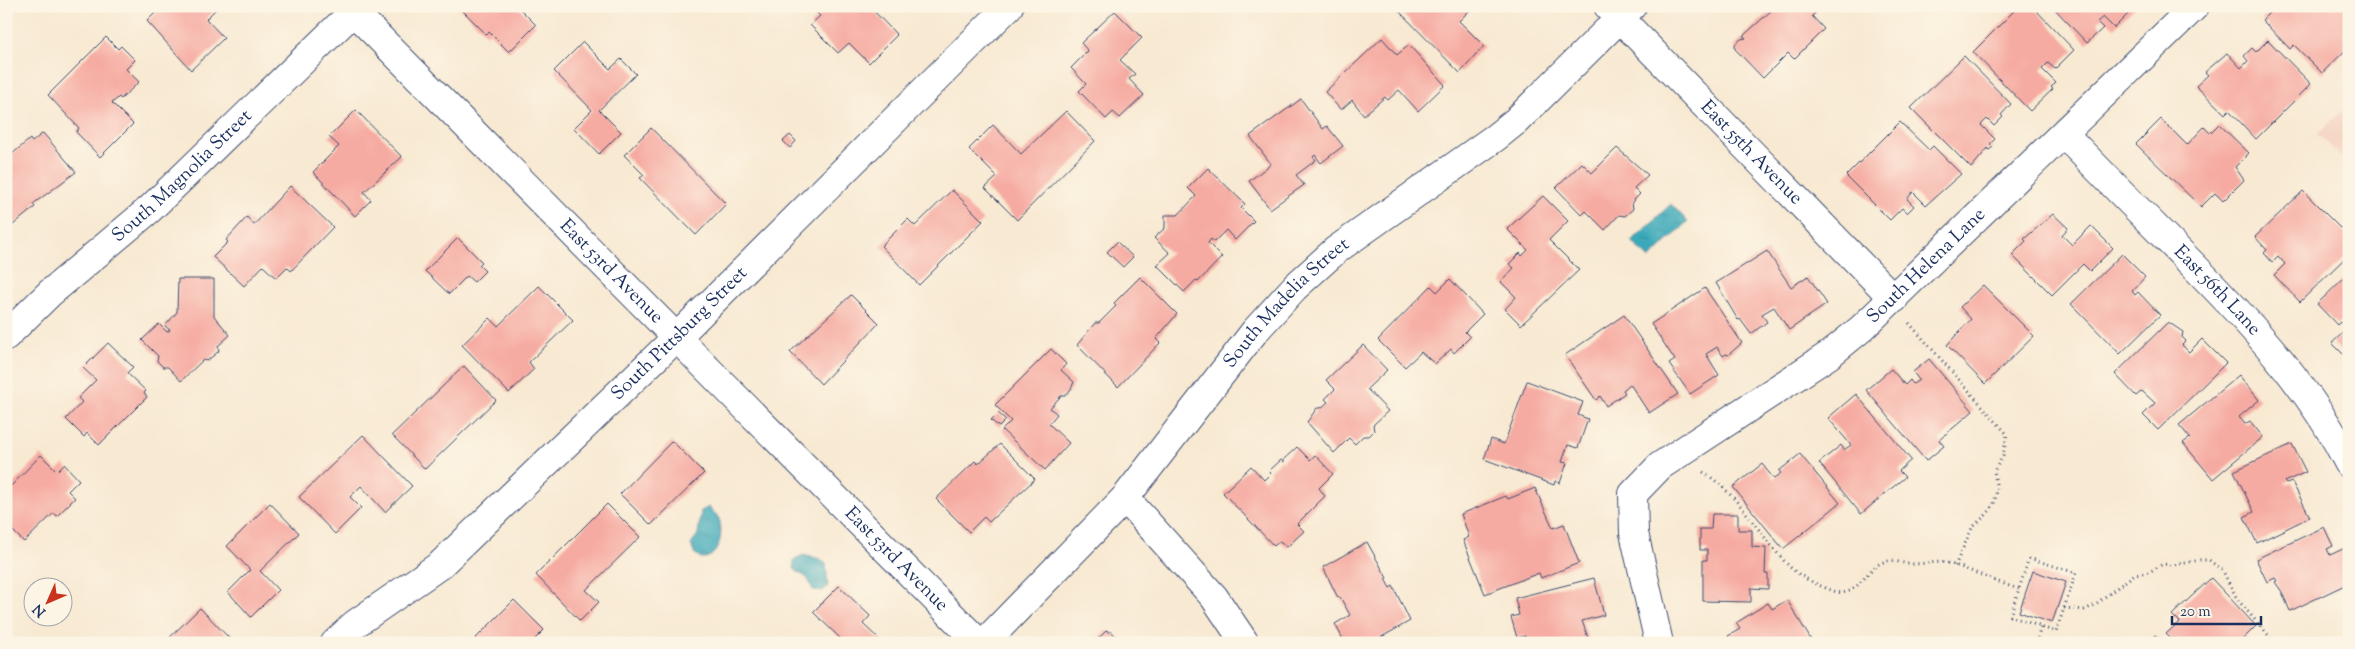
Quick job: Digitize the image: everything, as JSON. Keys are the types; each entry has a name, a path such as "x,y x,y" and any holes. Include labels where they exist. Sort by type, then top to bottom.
{"street":[{"name":"South Helena Lane","path":"1660,643 1634,533 1633,494 1660,466 1828,354 1862,328 1900,309 2064,134 2195,6"},
{"name":"South Magnolia Street","path":"6,336 50,293 150,209 351,9"},
{"name":"East 53rd Avenue","path":"351,9 979,643"},
{"name":"East 55th Avenue","path":"1620,10 1900,309"},
{"name":"South Madelia Street","path":"984,643 1125,498 1255,331 1295,287 1336,250 1516,121 1620,10"},
{"name":"South Pittsburg Street","path":"335,643 355,624 440,565 676,338 994,11"},
{"name":"East 56th Lane","path":"2064,134 2256,329 2303,389 2335,437 2349,464"},
{"path":"1125,498 1214,596 1245,643"}],"path":[{"path":"1900,309 2008,434 2003,456 1994,471 1997,490 1994,504 1988,513 1972,528 1954,566"},
{"path":"1700,469 1724,488 1788,566 1835,592 1844,593 1854,589 1872,569 1880,563 1890,561 1911,564 1938,562 2019,589"},
{"path":"2029,558 2076,573 2064,608 2056,632 2010,616 2029,558"},
{"path":"2064,608 2084,610 2093,606 2135,574 2148,572 2163,564 2174,565 2209,560 2223,571 2237,599 2274,643"},
{"path":"2036,643 2041,627"}],"shaded area":[{"path":"2349,104 2349,164 2318,134"}],"water":[{"path":"1671,204 1688,222 1649,259 1632,241"},
{"path":"709,507 719,519 720,538 719,544 712,555 701,558 694,553 691,545 698,534 701,511"},
{"path":"803,555 821,559 826,564 828,586 823,591 813,590 807,578 796,571 794,567 795,559"}],"building":[{"path":"162,6 219,6 206,19 224,38 191,70 147,21"},
{"path":"458,6 517,6 536,25 509,52 489,32 487,35"},
{"path":"810,6 869,6 897,35 869,63 849,43 838,53 810,25 820,16"},
{"path":"1394,6 1474,6 1459,21 1484,46 1460,73"},
{"path":"1769,6 1810,6 1816,12 1812,16 1824,29 1794,59 1788,53 1763,78 1735,49 1735,44 1741,39 1746,38 1743,36 1772,10"},
{"path":"2019,6 2032,6 2074,50 2055,69 2048,63 2042,69 2056,83 2051,87 2053,89 2030,111 1973,52"},
{"path":"2052,6 2136,6 2114,28 2103,17 2097,22 2103,28 2087,43"},
{"path":"2273,6 2349,6 2349,47 2322,73 2294,45 2290,49 2262,20 2273,9"},
{"path":"1115,11 1142,38 1120,60 1135,74 1129,79 1144,95 1120,118 1113,112 1106,119 1079,91 1086,84 1071,68 1088,51 1081,43"},
{"path":"106,37 118,49 121,46 135,60 126,69 139,82 121,99 119,97 112,103 133,124 100,157 76,132 79,128 48,95"},
{"path":"1382,38 1397,55 1409,45 1445,85 1418,111 1399,90 1388,100 1385,97 1364,115 1352,100 1341,110 1325,92"},
{"path":"2268,40 2311,84 2256,139 2229,110 2225,114 2196,86 2208,75 2205,72 2227,53 2241,68 2248,61 2244,56 2252,48 2256,52"},
{"path":"583,42 610,69 621,59 636,74 599,110 621,132 599,154 574,128 592,110 554,71"},
{"path":"1964,56 2011,104 2001,115 2003,117 1994,126 1987,119 1981,125 1995,139 1990,144 1993,147 1989,150 1988,148 1971,168 1911,108"},
{"path":"1301,99 1323,129 1327,126 1343,146 1321,163 1315,155 1313,157 1316,160 1296,175 1304,185 1270,209 1249,181 1271,164 1250,136"},
{"path":"356,110 402,157 364,192 371,200 355,216 313,172 339,146 329,137"},
{"path":"1066,111 1095,141 1017,220 985,188 997,177 969,149 993,125 1021,154"},
{"path":"2161,119 2187,145 2204,127 2210,133 2219,124 2249,153 2235,167 2244,180 2223,201 2215,193 2201,207 2136,144"},
{"path":"1900,122 1929,150 1933,146 1961,174 1926,205 1913,192 1907,199 1914,206 1907,213 1902,208 1890,220 1846,176"},
{"path":"651,128 726,204 696,235 640,178 644,175 624,155"},
{"path":"43,133 76,172 33,204 35,207 8,229 6,227 6,159 30,139 32,142"},
{"path":"790,135 796,141 790,148 783,141"},
{"path":"1617,148 1648,175 1634,188 1640,194 1632,202 1633,209 1625,216 1619,215 1605,230 1586,211 1582,215 1556,188 1582,163 1592,173"},
{"path":"1208,168 1245,204 1241,208 1254,221 1235,240 1226,230 1214,242 1211,239 1208,243 1222,257 1198,282 1196,280 1184,292 1157,265 1170,253 1154,238 1165,228 1165,215 1178,215 1196,196 1188,188"},
{"path":"290,186 333,227 291,271 287,267 276,278 263,266 244,286 213,257 228,242 226,240 247,217 254,225"},
{"path":"952,190 983,221 919,285 881,246 908,219 915,226"},
{"path":"2303,191 2349,237 2349,254 2300,302 2274,275 2285,264 2278,256 2272,262 2264,253 2267,250 2255,237"},
{"path":"1543,196 1568,221 1549,240 1579,270 1521,325 1505,309 1516,297 1501,282 1514,268 1509,264 1520,253 1522,256 1528,250 1507,229"},
{"path":"2053,214 2068,228 2062,235 2072,245 2091,226 2113,248 2090,271 2083,264 2052,295 2012,255 2026,241 2024,239"},
{"path":"458,238 482,262 479,265 485,271 474,282 467,276 449,294 425,271"},
{"path":"1117,242 1133,257 1123,267 1107,252"},
{"path":"1767,251 1791,287 1808,276 1827,304 1789,330 1774,307 1762,314 1767,322 1751,334 1740,319 1738,320 1716,283"},
{"path":"2122,254 2145,277 2132,291 2135,295 2138,292 2160,315 2120,354 2071,304"},
{"path":"2349,273 2349,360 2332,343 2347,329 2340,322 2337,325 2317,304"},
{"path":"1140,277 1177,314 1156,339 1160,343 1118,387 1077,345 1095,323 1099,323 1116,306 1114,303"},
{"path":"178,279 214,279 214,316 230,335 218,346 219,351 207,361 203,360 181,381 168,367 163,367 157,361 158,356 142,340 159,324 167,332 170,330 165,326 177,312"},
{"path":"1450,279 1483,314 1465,332 1470,337 1454,353 1451,349 1435,364 1421,352 1405,367 1378,340 1431,286 1437,292"},
{"path":"1983,285 2034,336 1985,384 1947,345 1971,319 1960,307"},
{"path":"539,286 573,320 529,362 534,369 509,393 462,345 490,318 498,326"},
{"path":"1705,288 1742,343 1728,355 1723,356 1717,347 1706,354 1719,375 1690,394 1669,364 1675,360 1651,324"},
{"path":"851,295 879,323 821,384 790,352"},
{"path":"1624,315 1678,394 1649,413 1630,384 1623,390 1625,393 1606,406 1600,396 1596,400 1565,355"},
{"path":"2168,322 2183,332 2182,337 2186,341 2182,345 2189,352 2202,339 2226,363 2158,430 2143,415 2155,403 2142,391 2136,396 2115,374"},
{"path":"108,343 133,367 127,373 146,391 144,393 147,397 99,445 87,433 84,437 66,419 82,402 78,398 96,380 83,368"},
{"path":"1363,345 1387,370 1367,389 1388,411 1373,425 1374,431 1369,436 1363,436 1355,444 1349,438 1334,453 1307,422 1317,408 1321,408 1328,402 1325,399 1335,389 1326,380"},
{"path":"1051,349 1066,364 1061,370 1074,382 1065,396 1061,396 1050,408 1057,414 1049,424 1069,443 1045,470 1002,430 1011,421 995,405"},
{"path":"1929,359 1973,411 1939,440 1944,446 1926,461 1866,390 1891,369 1905,385 1910,380 1913,384 1919,380 1913,372"},
{"path":"464,366 496,400 425,469 392,435"},
{"path":"2239,375 2259,400 2239,417 2245,424 2250,421 2263,437 2213,479 2183,443 2190,438 2179,425"},
{"path":"1527,381 1583,402 1578,415 1588,419 1578,448 1568,445 1562,462 1567,463 1560,483 1555,481 1554,485 1484,459 1491,439 1504,444"},
{"path":"1856,394 1911,460 1899,471 1905,477 1861,514 1819,463 1841,445 1844,450 1851,445 1828,418"},
{"path":"998,413 1006,420 999,427 991,420"},
{"path":"363,435 412,486 385,512 361,486 350,497 361,508 335,534 299,497"},
{"path":"672,441 704,473 651,525 620,494"},
{"path":"1000,444 1035,479 989,522 984,517 969,532 936,499 975,461 978,464"},
{"path":"2292,444 2306,472 2284,482 2286,484 2292,482 2310,517 2257,543 2244,517 2254,512 2234,471"},
{"path":"1297,447 1310,460 1315,455 1333,474 1319,488 1325,496 1297,524 1304,531 1287,547 1280,541 1274,546 1223,493 1251,466 1264,480 1271,473 1269,471 1281,460 1284,462 1284,459"},
{"path":"1800,454 1840,503 1783,549 1733,487 1762,464 1774,479 1781,473 1779,471"},
{"path":"41,455 57,471 64,464 79,480 68,491 75,498 57,516 54,513 24,542 6,524 6,482 11,486"},
{"path":"1535,488 1553,528 1564,524 1579,563 1541,578 1539,573 1485,594 1463,540 1469,537 1461,514 1506,496 1508,499"},
{"path":"270,503 299,533 260,571 278,590 251,617 228,592 250,570 227,546"},
{"path":"607,504 640,537 586,590 599,602 580,621 536,575"},
{"path":"1712,514 1738,514 1738,530 1752,530 1752,547 1766,548 1765,574 1768,574 1768,589 1751,588 1751,602 1703,601 1703,560 1707,560 1707,550 1700,550 1700,529 1711,529"},
{"path":"2324,527 2333,546 2327,549 2330,555 2345,548 2349,556 2349,583 2290,611 2282,592 2275,582 2277,581 2275,578 2267,582 2256,559"},
{"path":"1367,542 1387,578 1385,579 1390,588 1393,586 1410,621 1371,643 1345,643 1335,624 1350,615 1340,597 1338,598 1323,567"},
{"path":"2033,571 2066,582 2052,623 2019,612"},
{"path":"1594,578 1604,615 1582,621 1590,643 1526,643 1525,636 1517,638 1511,617 1519,615 1515,598"},
{"path":"2211,578 2256,626 2239,643 2232,639 2228,643 2175,643 2166,634 2179,622 2172,615"},
{"path":"839,586 870,616 863,624 883,643 835,643 840,638 813,612"},
{"path":"514,600 544,630 531,643 471,643"},
{"path":"1787,600 1813,643 1732,643 1728,636 1740,629 1736,623 1768,603 1772,609"},
{"path":"200,608 231,640 228,643 164,643"},
{"path":"1107,630 1109,633 1111,631 1122,643 1094,643"},
{"path":"2155,635 2163,643 2147,643"}]}
